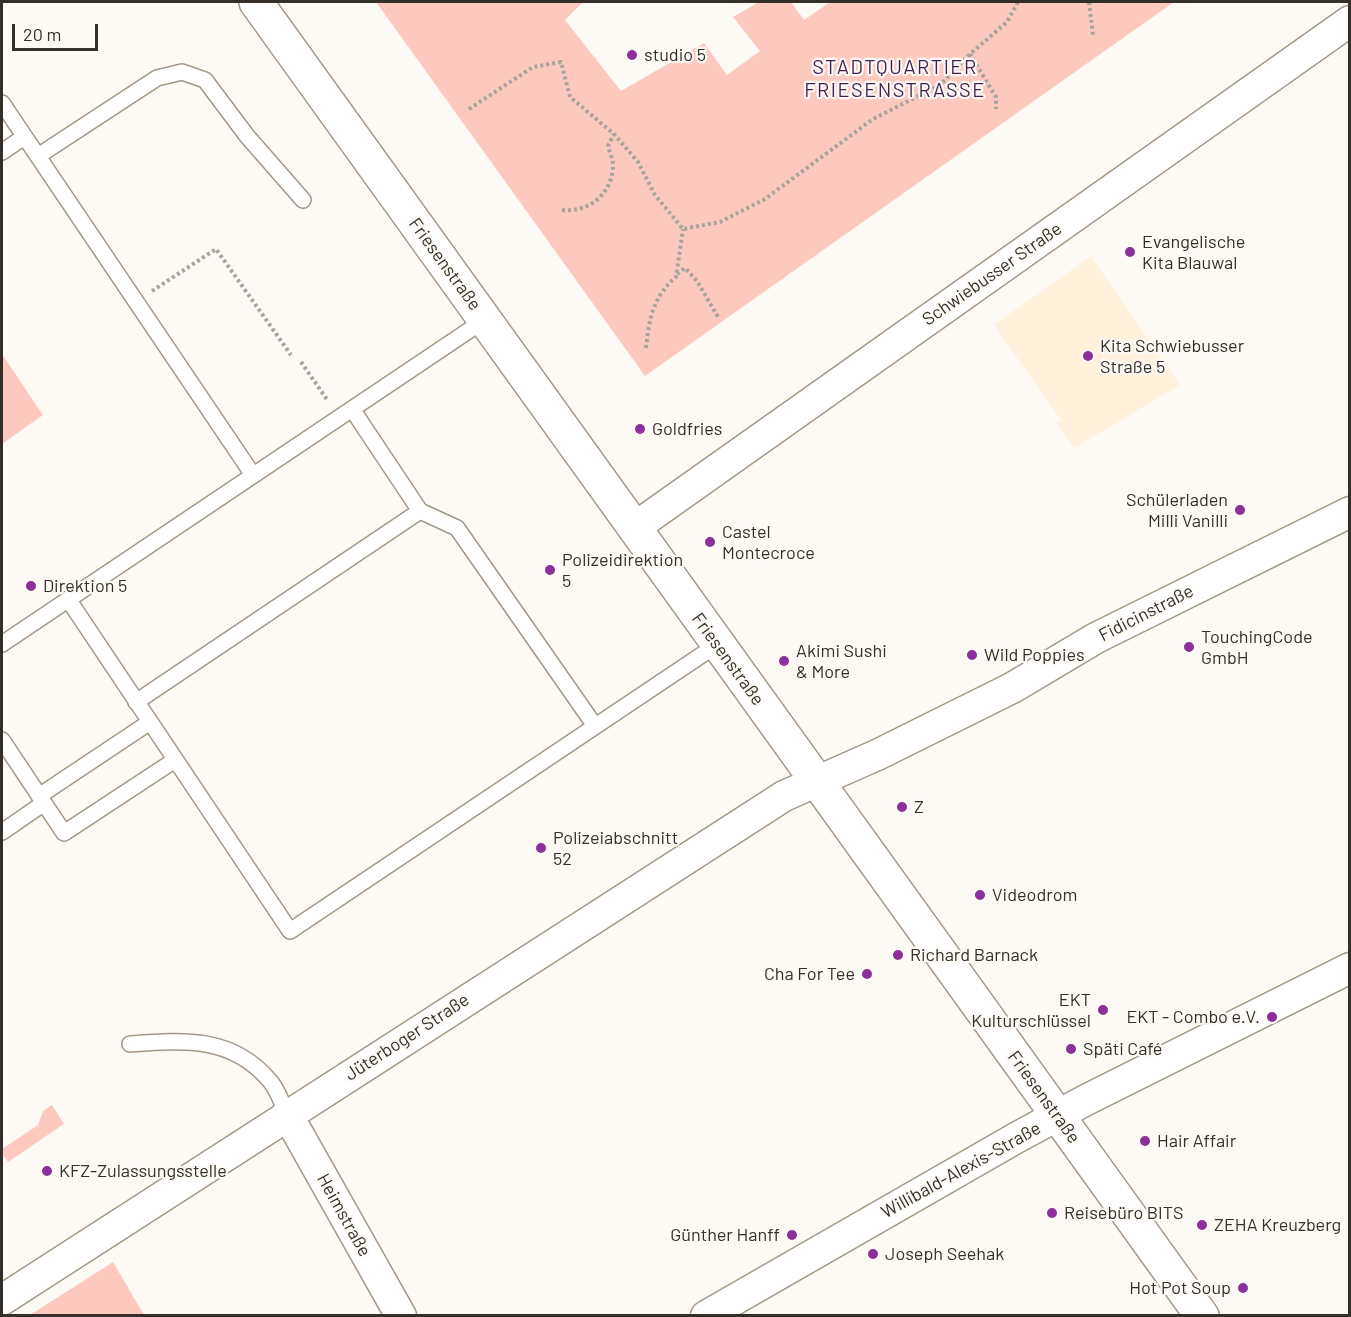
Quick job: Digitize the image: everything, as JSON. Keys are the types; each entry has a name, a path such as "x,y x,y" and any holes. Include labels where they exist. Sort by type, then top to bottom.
{"street":[{"name":"Friesenstraße","path":"256,2 1202,1316"},
{"name":"Schwiebusser Straße","path":"634,528 1350,21"},
{"name":"Fidicinstraße","path":"817,781 877,755 1012,688 1096,638 1350,512"},
{"name":"Jüterboger Straße","path":"2,1300 778,799 817,781"},
{"name":"Willibald-Alexis-Straße","path":"706,1316 1058,1115 1350,968"},
{"name":"Heimstraße","path":"287,1114 401,1316"}],"lane":[{"path":"38,156 157,78 182,72 205,80 247,136 303,200"},
{"path":"2,103 253,475"},
{"path":"2,152 24,137"},
{"path":"2,644 486,320"},
{"path":"346,413 420,511 457,528 595,726"},
{"path":"136,702 420,511"},
{"path":"68,599 290,931 718,644"},
{"path":"2,832 42,800 150,723"},
{"path":"2,740 64,833 175,760"},
{"path":"130,1044 169,1041 206,1043 223,1047 249,1062 272,1083 287,1114"}],"path":[{"path":"683,229 720,222 765,199 873,119 940,85 970,54 1007,22 1018,2"},
{"path":"1089,2 1093,35"},
{"path":"970,54 996,97 996,109"},
{"path":"469,109 533,67 561,62 570,97 614,134 638,162 655,195 683,229 676,277 663,287 656,303 649,324 646,348"},
{"path":"562,210 574,212 597,202 608,185 613,165 608,146 614,134"},
{"path":"136,302 216,249 291,354"},
{"path":"676,274 685,268 696,280 707,302 718,316"},
{"path":"301,362 346,413"}],"shaded area":[{"path":"376,2 583,2 565,20 621,91 704,43 727,75 760,51 733,17 759,2 791,2 804,20 830,2 1174,2 645,376"},
{"name":"Kita Schwiebusser Straße 5","path":"1091,256 1180,385 1074,448 1056,423 1061,420 994,325"},
{"path":"2,354 43,415 2,444"},
{"path":"52,1105 64,1124 8,1162 4,1156 2,1157 2,1149 38,1125 43,1111"},
{"path":"113,1262 144,1315 30,1315"}],"place":[{"name":"studio 5","path":"632,55"},
{"name":"Evangelische Kita Blauwal","path":"1130,252"},
{"name":"Kita Schwiebusser Straße 5","path":"1088,356"},
{"name":"Goldfries","path":"640,429"},
{"name":"Schülerladen Milli Vanilli","path":"1240,510"},
{"name":"Castel Montecroce","path":"710,542"},
{"name":"Polizeidirektion 5","path":"550,570"},
{"name":"Direktion 5","path":"31,586"},
{"name":"TouchingCode GmbH","path":"1189,647"},
{"name":"Wild Poppies","path":"972,655"},
{"name":"Akimi Sushi & More","path":"784,661"},
{"name":"Z","path":"902,807"},
{"name":"Polizeiabschnitt 52","path":"541,848"},
{"name":"Videodrom","path":"980,895"},
{"name":"Richard Barnack","path":"898,955"},
{"name":"Cha For Tee","path":"867,974"},
{"name":"EKT Kulturschlüssel","path":"1103,1010"},
{"name":"EKT - Combo e.V.","path":"1272,1017"},
{"name":"Späti Café","path":"1071,1049"},
{"name":"Hair Affair","path":"1145,1141"},
{"name":"KFZ-Zulassungsstelle","path":"47,1171"},
{"name":"Reisebüro BITS","path":"1052,1213"},
{"name":"ZEHA Kreuzberg","path":"1202,1225"},
{"name":"Günther Hanff","path":"792,1235"},
{"name":"Joseph Seehak","path":"873,1254"},
{"name":"Hot Pot Soup","path":"1243,1288"}],"district":[{"name":"STADTQUARTIER FRIESENSTRASSE","path":"895,78"}]}
